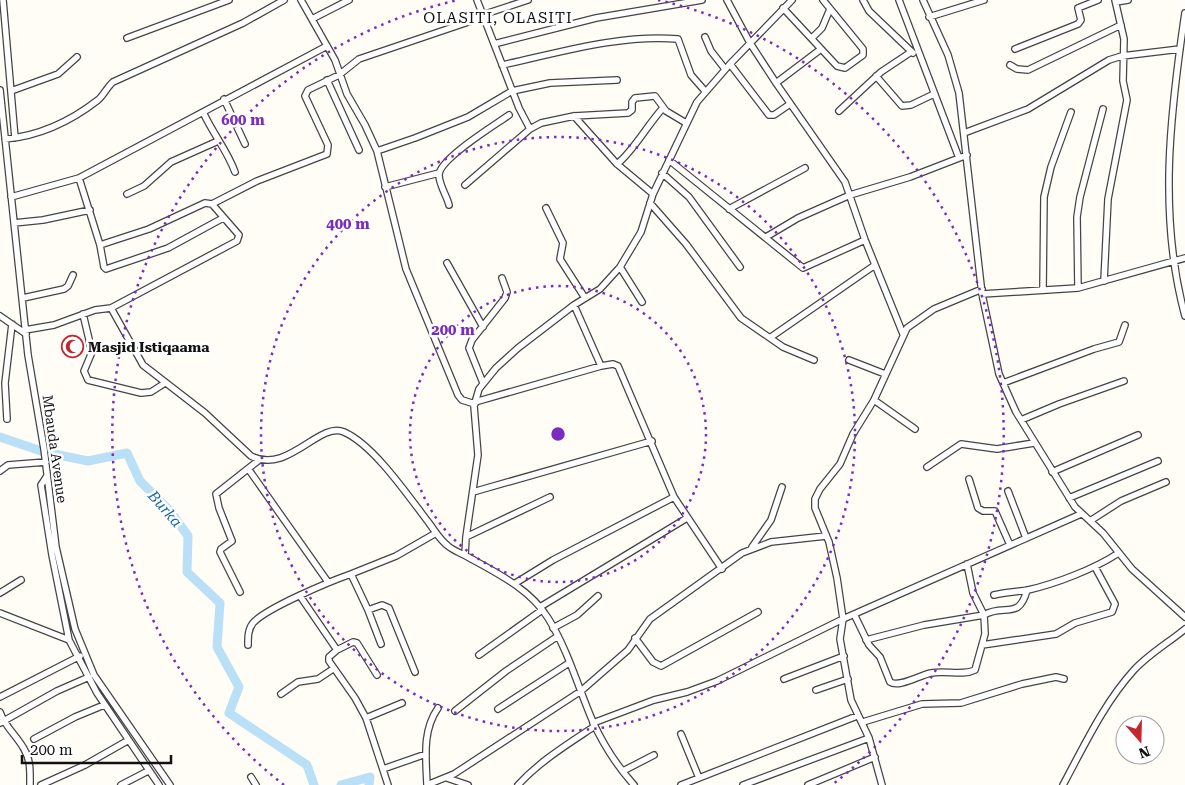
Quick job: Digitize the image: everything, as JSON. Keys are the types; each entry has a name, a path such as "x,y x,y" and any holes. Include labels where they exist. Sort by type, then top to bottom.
{"street":[{"path":"3,0 15,138"},
{"path":"127,38 229,0"},
{"path":"5,139 34,134 67,120 99,99 113,82 243,23 284,0"},
{"path":"301,0 337,64 351,104 365,125 377,151 409,279 458,395 462,400 475,403 601,366 612,364 620,368 674,497 686,518 722,569"},
{"path":"312,19 349,0"},
{"path":"477,0 512,91 530,129"},
{"path":"100,246 149,228 203,204 212,204 257,180 327,154 328,145 305,96 308,90 327,80 340,76 359,59 528,0"},
{"path":"494,44 596,18 702,0"},
{"path":"727,0 750,43 776,83 843,178 864,240 903,334"},
{"path":"465,555 478,455 475,403 483,383 518,348 574,305 600,288 620,267 641,232 662,173 686,123 704,92 792,0"},
{"path":"783,8 821,49 842,68 863,55 862,45 822,0"},
{"path":"862,0 869,11 921,60"},
{"path":"899,0 959,158"},
{"path":"923,0 929,17 948,55 955,77 967,155 982,291 994,358 1003,383 1021,420 1068,498 1081,514 1108,540 1117,554 1185,617"},
{"path":"929,17 984,0"},
{"path":"1015,49 1078,24 1081,20 1078,8 1098,0"},
{"path":"1104,281 1110,182 1126,107 1122,56 1124,39 1115,1 1128,0"},
{"path":"812,38 822,28 830,9"},
{"path":"1185,13 1168,179 1170,233 1185,316"},
{"path":"1010,66 1018,70 1028,70 1121,25"},
{"path":"705,37 711,51 725,69"},
{"path":"502,65 593,46 629,41 678,40 690,75 704,92"},
{"path":"11,197 79,178 224,99 327,46"},
{"path":"776,83 821,49"},
{"path":"964,133 1028,109 1102,63 1122,56 1180,49"},
{"path":"839,111 876,76 911,52"},
{"path":"12,91 58,74 77,56"},
{"path":"730,64 769,115 774,115 790,104"},
{"path":"876,76 902,106 934,94"},
{"path":"327,80 359,150"},
{"path":"377,151 468,117 512,91 550,83 617,80"},
{"name":"Mbauda Avenue","path":"0,90 26,332 46,462 56,547 75,629 84,654 105,692 170,785"},
{"path":"465,184 530,129 554,119 628,113 632,110 633,99 652,96 657,97 663,108 686,123"},
{"path":"224,99 245,144"},
{"path":"617,164 626,157 643,131 663,108"},
{"path":"1078,288 1077,217 1080,197 1103,109"},
{"path":"203,112 218,141 226,149 235,172"},
{"path":"1043,290 1044,197 1051,167 1071,112"},
{"path":"385,187 439,173 459,151 509,115"},
{"path":"574,116 617,164 653,194"},
{"path":"127,194 144,186 158,172 178,159 218,141"},
{"path":"766,237 798,218 850,195 910,177 967,155"},
{"path":"669,160 803,268 864,240"},
{"path":"729,209 805,168"},
{"path":"439,173 449,205"},
{"path":"662,173 689,197 740,266"},
{"path":"79,178 90,210 104,267 110,270 168,248 223,218"},
{"path":"650,203 686,244 741,318 784,346 814,360"},
{"path":"0,316 26,332 54,325 83,314 111,308 237,241 239,235 212,204"},
{"path":"546,208 562,243 561,260 584,298"},
{"path":"14,223 43,220 90,210"},
{"path":"880,784 869,738 851,700 840,639 843,619 826,536 815,500 820,489 840,464 854,434 874,400 903,334 912,323 934,309 982,291 1078,288 1185,258"},
{"path":"447,263 483,327"},
{"path":"771,337 874,265"},
{"path":"620,267 642,302"},
{"path":"23,298 64,289 71,282 73,275"},
{"path":"483,383 470,348 472,340 507,295 502,278"},
{"path":"574,305 601,366"},
{"path":"111,308 143,365 205,413 251,456 259,460 273,460 291,453 335,430 343,432 366,448 393,477 446,545 514,584 541,608 558,636 594,724 634,785"},
{"path":"83,314 92,352 84,371 88,380 141,393 151,392 166,383"},
{"path":"6,419 2,389 12,324"},
{"path":"1003,383 1066,361 1088,351 1119,342 1125,325"},
{"path":"849,360 885,374"},
{"path":"1021,420 1059,404 1124,381"},
{"path":"874,400 915,429"},
{"path":"1052,472 1138,435"},
{"path":"473,492 652,441"},
{"path":"927,467 961,444 997,449 1034,443"},
{"path":"240,592 220,552 221,549 232,541 219,508 216,494 249,470 259,460"},
{"path":"0,471 8,465 46,462"},
{"path":"1068,498 1158,462"},
{"path":"249,470 277,507 328,582"},
{"path":"47,476 41,485 52,555 69,640 104,705 159,785"},
{"path":"969,479 978,508 983,511 995,511 1010,545"},
{"path":"1090,521 1121,501 1166,482"},
{"path":"438,708 428,726 426,754 427,785 447,778 580,690 628,650 646,623 656,614 750,549 771,520 782,487"},
{"path":"1008,491 1026,538"},
{"path":"466,537 550,497"},
{"path":"514,584 553,560 674,497"},
{"path":"518,785 530,772 594,724 654,700 688,692 717,681 843,619 1081,514"},
{"path":"479,655 541,608 686,518"},
{"path":"248,645 248,633 256,620 328,582 396,556 436,533"},
{"path":"750,549 781,540 826,536"},
{"path":"994,595 1012,590 1027,590 1095,568 1117,554"},
{"path":"854,614 866,640 878,654 890,682 894,684 932,673 972,672 977,667 985,630 984,615 972,593 967,564"},
{"path":"982,645 1056,634 1075,623 1112,612 1116,607 1115,604 1095,568"},
{"path":"351,574 381,644"},
{"path":"0,593 21,580"},
{"path":"866,640 924,625 1019,608 1024,602 1027,590"},
{"path":"300,596 336,650"},
{"path":"553,628 577,615 598,596"},
{"path":"368,610 382,605 389,608 415,672"},
{"path":"635,638 653,662 661,666 758,612"},
{"path":"0,613 69,640"},
{"path":"1063,785 1106,709 1130,676 1150,655 1185,629"},
{"path":"455,712 506,671 558,636"},
{"path":"377,674 357,643 353,642 336,650 328,659 333,669 356,698 366,718 388,785"},
{"path":"0,697 84,654"},
{"path":"784,680 844,656"},
{"path":"498,709 569,663"},
{"path":"281,694 298,682 318,679 333,669"},
{"path":"863,722 922,704 961,702 1012,686 1056,677 1064,679"},
{"path":"2,722 57,690 88,678"},
{"path":"816,690 848,679"},
{"path":"366,718 402,703"},
{"path":"34,740 75,717 104,705"},
{"path":"0,712 2,722 24,749 30,766 30,785"},
{"path":"680,785 858,716"},
{"path":"681,734 699,778"},
{"path":"743,785 869,738"},
{"path":"41,785 77,769 127,741"},
{"path":"383,769 426,754"},
{"path":"623,770 654,755"},
{"path":"808,785 874,757"},
{"path":"122,785 148,771"},
{"path":"251,777 256,785"},
{"path":"447,778 468,785"}],"waterway":[{"name":"Burka","path":"0,437 44,452 88,461 127,453 140,481 170,511 188,536 187,572 220,603 217,647 239,687 229,713 307,765 314,785"},
{"name":"Burka","path":"341,785 370,777 369,785"}],"place":[{"name":"Masjid Istiqaama","path":"72,347"}],"district":[{"name":"OLASITI, OLASITI","path":"498,18"}]}
